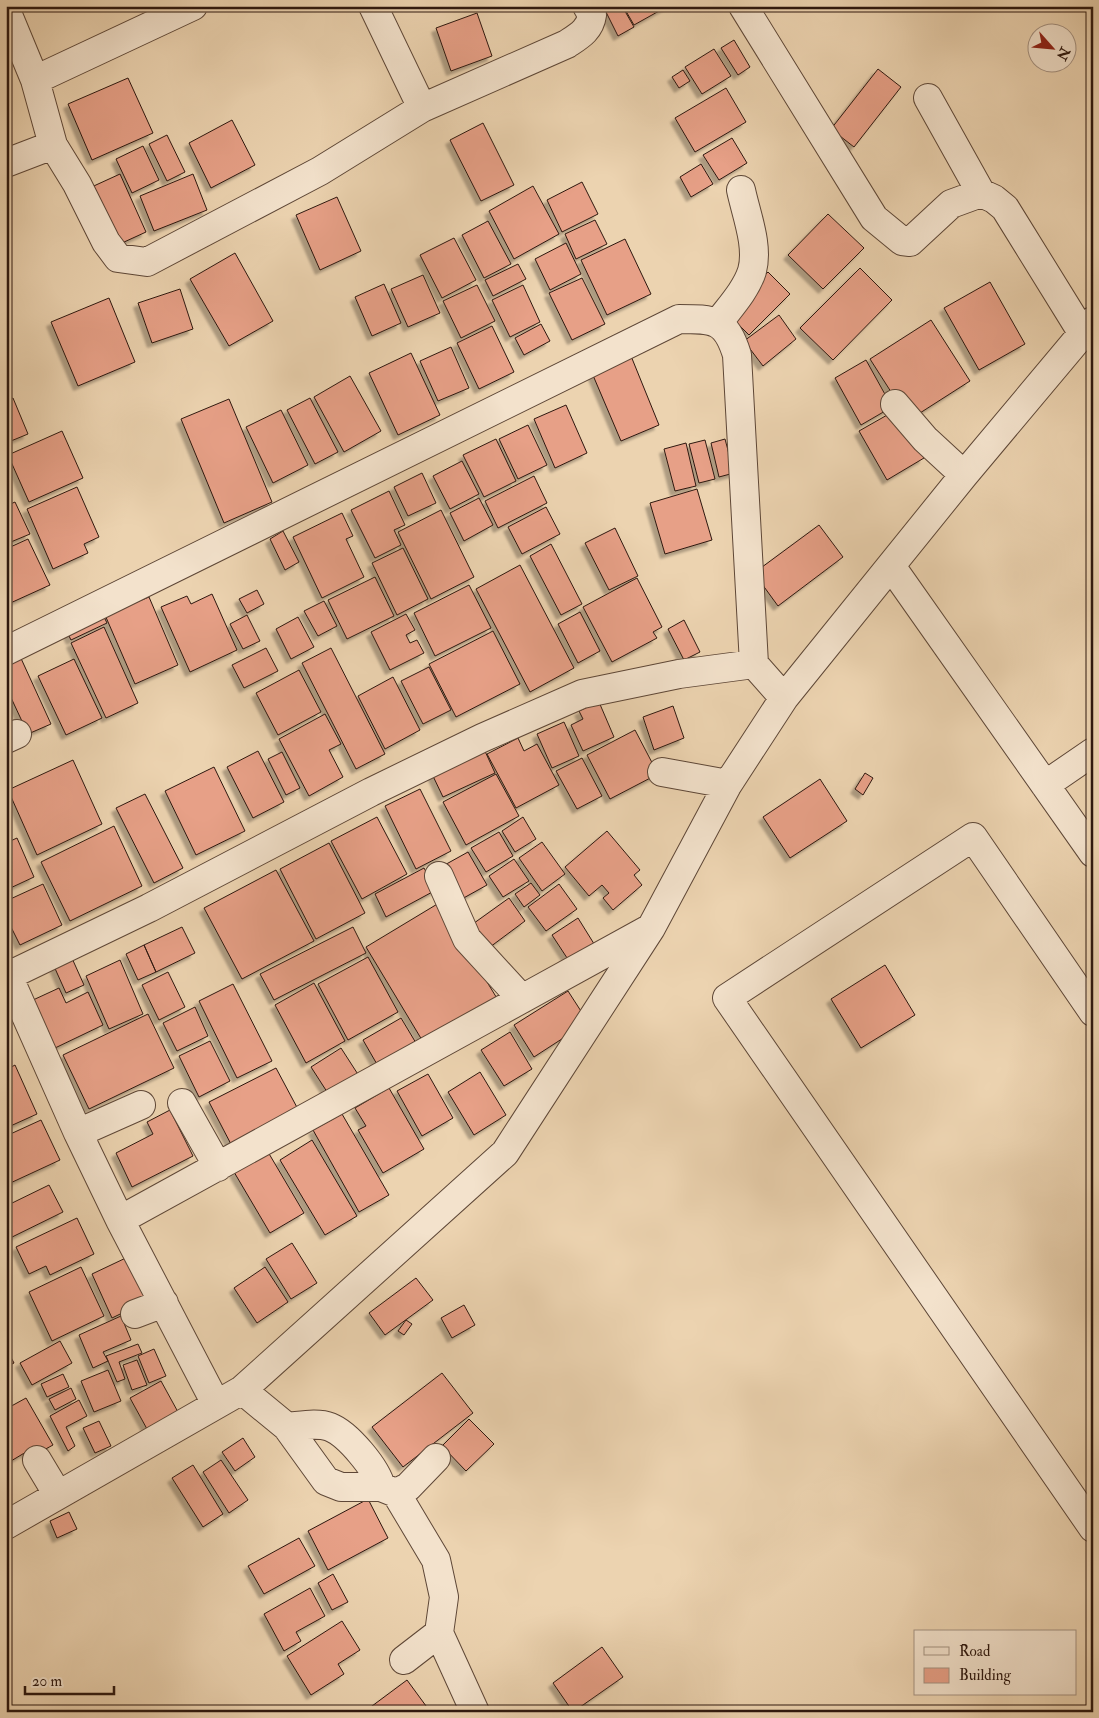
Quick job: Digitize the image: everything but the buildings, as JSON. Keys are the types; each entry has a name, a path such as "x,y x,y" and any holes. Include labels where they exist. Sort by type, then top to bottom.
{"street":[{"path":"35,80 193,6"},
{"path":"373,6 422,108"},
{"path":"6,10 35,80 53,145 77,184 106,242 118,258 147,262 320,171 422,108 567,44 582,34 591,24 592,15 587,6"},
{"path":"743,6 874,218 896,237 902,241 910,242 951,204 981,193"},
{"path":"6,1525 242,1390 505,1153 651,928 728,784 784,698 964,475 1088,328 1005,208 994,199 981,193 928,98"},
{"path":"6,163 53,145"},
{"path":"718,323 740,293 752,270 753,244 741,190"},
{"path":"6,651 679,318 698,319 718,323 731,336 737,355 754,664 784,698"},
{"path":"895,404 925,439 964,475"},
{"path":"891,566 1093,853"},
{"path":"216,1404 120,1220 78,1133 7,973 149,908 380,788 482,738 582,694 679,674 754,664"},
{"path":"1045,785 1093,752"},
{"path":"662,772 728,784"},
{"path":"1093,1012 973,837 727,998 1093,1528"},
{"path":"439,876 466,939 522,999"},
{"path":"120,1220 651,928"},
{"path":"182,1103 218,1167"},
{"path":"78,1133 141,1105"},
{"path":"135,1314 164,1302"},
{"path":"242,1390 287,1427 326,1481 341,1487 389,1490 408,1487 436,1458"},
{"path":"287,1427 307,1425 329,1427 350,1440 389,1490 436,1560 444,1597 439,1633 475,1712"},
{"path":"37,1460 58,1495"},
{"path":"404,1660 439,1633"}]}
